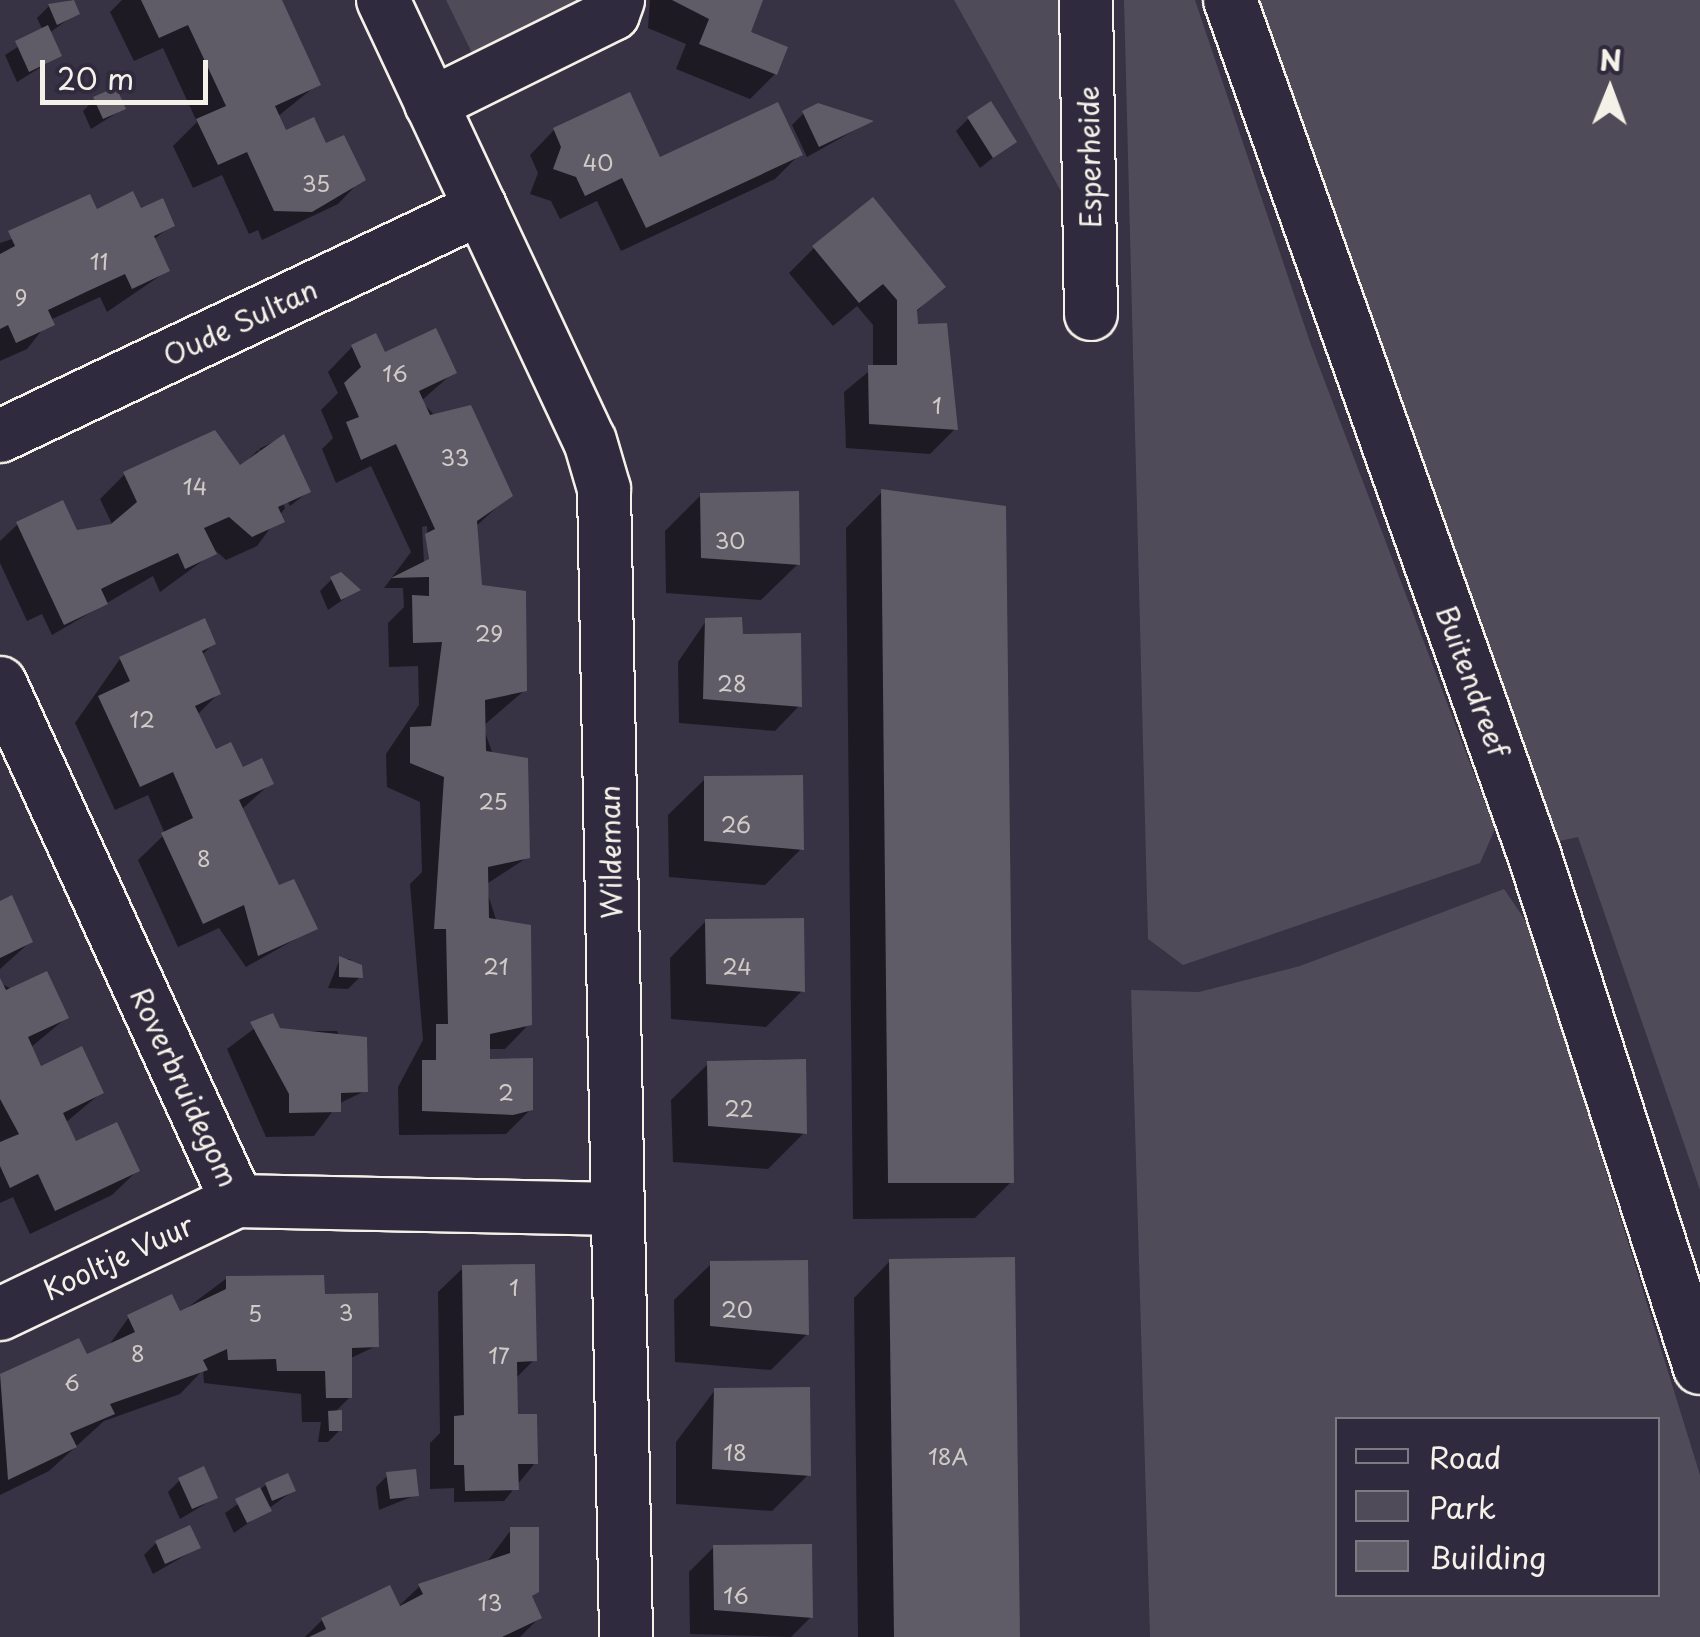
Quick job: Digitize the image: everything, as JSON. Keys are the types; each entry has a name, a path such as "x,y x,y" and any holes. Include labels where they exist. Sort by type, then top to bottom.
{"street":[{"name":"Wildeman","path":"383,0 604,489 626,1637"},
{"path":"431,104 613,14 618,0"},
{"name":"Esperheide","path":"1086,0 1091,314"},
{"name":"Buitendreef","path":"1230,0 1534,854 1700,1368"},
{"name":"Oude Sultan","path":"0,436 480,208"},
{"name":"Roverbruidegom","path":"0,683 237,1201 616,1209"},
{"name":"Kooltje Vuur","path":"0,1314 237,1201"}],"green space":[{"path":"446,0 581,0 472,53"},
{"path":"954,0 1060,0 1062,193"},
{"path":"1124,0 1195,0 1311,345 1495,829 1480,863 1183,965 1148,939"},
{"path":"1236,0 1700,0 1700,1190 1578,837 1541,845"},
{"path":"1504,889 1531,929 1700,1475 1700,1637 1150,1637 1131,990 1199,992 1300,966"}],"building":[{"path":"74,0 80,14 57,25 48,4"},
{"path":"141,0 282,0 321,85 275,106 286,130 314,117 326,143 344,135 366,180 312,212 274,211 247,152 218,165 196,119 226,106 188,25 159,38"},
{"path":"672,0 763,0 751,32 788,47 777,75 699,44 709,19"},
{"path":"48,25 62,56 29,72 15,41"},
{"path":"116,87 126,109 103,119 93,97"},
{"path":"630,92 660,157 778,102 803,155 646,228 622,178 585,196 576,177 553,169 561,147 553,128"},
{"path":"991,101 1017,142 993,158 967,117"},
{"path":"818,103 874,121 819,147 802,111"},
{"path":"133,191 141,208 163,198 175,226 154,236 170,271 132,289 125,274 88,291 48,310 55,325 16,343 8,325 0,329 0,254 15,246 8,231 90,194 97,209"},
{"path":"873,197 946,287 917,310 918,324 947,323 958,430 869,424 868,365 897,365 897,300 883,284 859,303 812,246"},
{"path":"436,328 457,373 419,391 430,415 471,405 513,496 477,521 482,585 526,591 527,691 485,700 486,751 528,758 530,858 488,867 489,918 531,925 532,1025 490,1034 490,1059 533,1058 533,1110 513,1115 422,1111 422,1060 436,1060 436,1024 448,1024 446,929 434,929 444,777 410,763 410,727 431,726 442,642 413,643 412,595 429,596 429,577 391,578 429,559 425,534 435,529 396,444 361,460 346,422 359,417 344,383 361,367 351,345 376,333 385,352"},
{"path":"215,430 240,465 284,434 311,492 278,507 285,522 252,537 229,517 204,528 217,554 185,569 178,553 117,581 101,589 108,604 64,625 16,522 63,500 77,530 111,524 137,502 123,472"},
{"path":"881,489 1006,506 1014,1183 888,1183"},
{"path":"799,491 800,565 701,558 700,493"},
{"path":"341,572 361,590 341,600 330,577"},
{"path":"742,617 743,634 801,633 802,707 703,699 705,618"},
{"path":"205,618 216,644 202,651 221,694 195,706 216,749 231,742 243,767 262,758 274,784 239,800 279,885 294,879 318,929 258,956 244,905 203,924 161,833 193,818 173,772 140,787 98,696 130,681 119,657"},
{"path":"803,775 804,850 704,841 704,776"},
{"path":"12,895 33,942 0,958 0,901"},
{"path":"804,918 805,992 706,984 705,919"},
{"path":"339,956 362,965 363,978 339,977"},
{"path":"47,971 69,1018 28,1037 41,1066 82,1046 104,1093 63,1113 76,1141 117,1122 140,1171 55,1211 38,1174 10,1188 0,1166 0,1142 19,1134 0,1099 0,978 6,990"},
{"path":"273,1013 280,1028 367,1037 368,1092 341,1093 341,1112 289,1113 289,1094 250,1022"},
{"path":"806,1059 807,1134 708,1126 707,1061"},
{"path":"1015,1257 1020,1637 894,1637 889,1259"},
{"path":"808,1260 809,1335 710,1326 710,1261"},
{"path":"535,1264 537,1361 517,1362 518,1414 537,1414 538,1464 518,1464 519,1490 465,1491 464,1465 454,1465 454,1416 464,1415 462,1265"},
{"path":"324,1275 325,1294 378,1293 379,1347 352,1348 352,1398 326,1398 325,1371 277,1371 276,1359 228,1360 227,1349 203,1360 208,1370 110,1404 115,1414 70,1433 77,1447 8,1480 0,1374 79,1338 87,1354 135,1332 127,1315 172,1294 180,1311 226,1289 226,1276"},
{"path":"810,1387 811,1476 712,1469 714,1388"},
{"path":"342,1410 342,1431 329,1431 328,1411"},
{"path":"204,1466 218,1498 192,1509 178,1478"},
{"path":"416,1469 419,1496 390,1499 386,1472"},
{"path":"288,1473 296,1491 272,1501 265,1483"},
{"path":"260,1487 272,1511 247,1523 235,1499"},
{"path":"190,1525 201,1548 165,1564 155,1541"},
{"path":"510,1527 539,1527 539,1592 532,1596 542,1618 502,1637 309,1637 326,1629 321,1618 390,1585 400,1606 423,1594 418,1584 510,1553"},
{"path":"812,1544 813,1618 714,1610 713,1545"}]}
